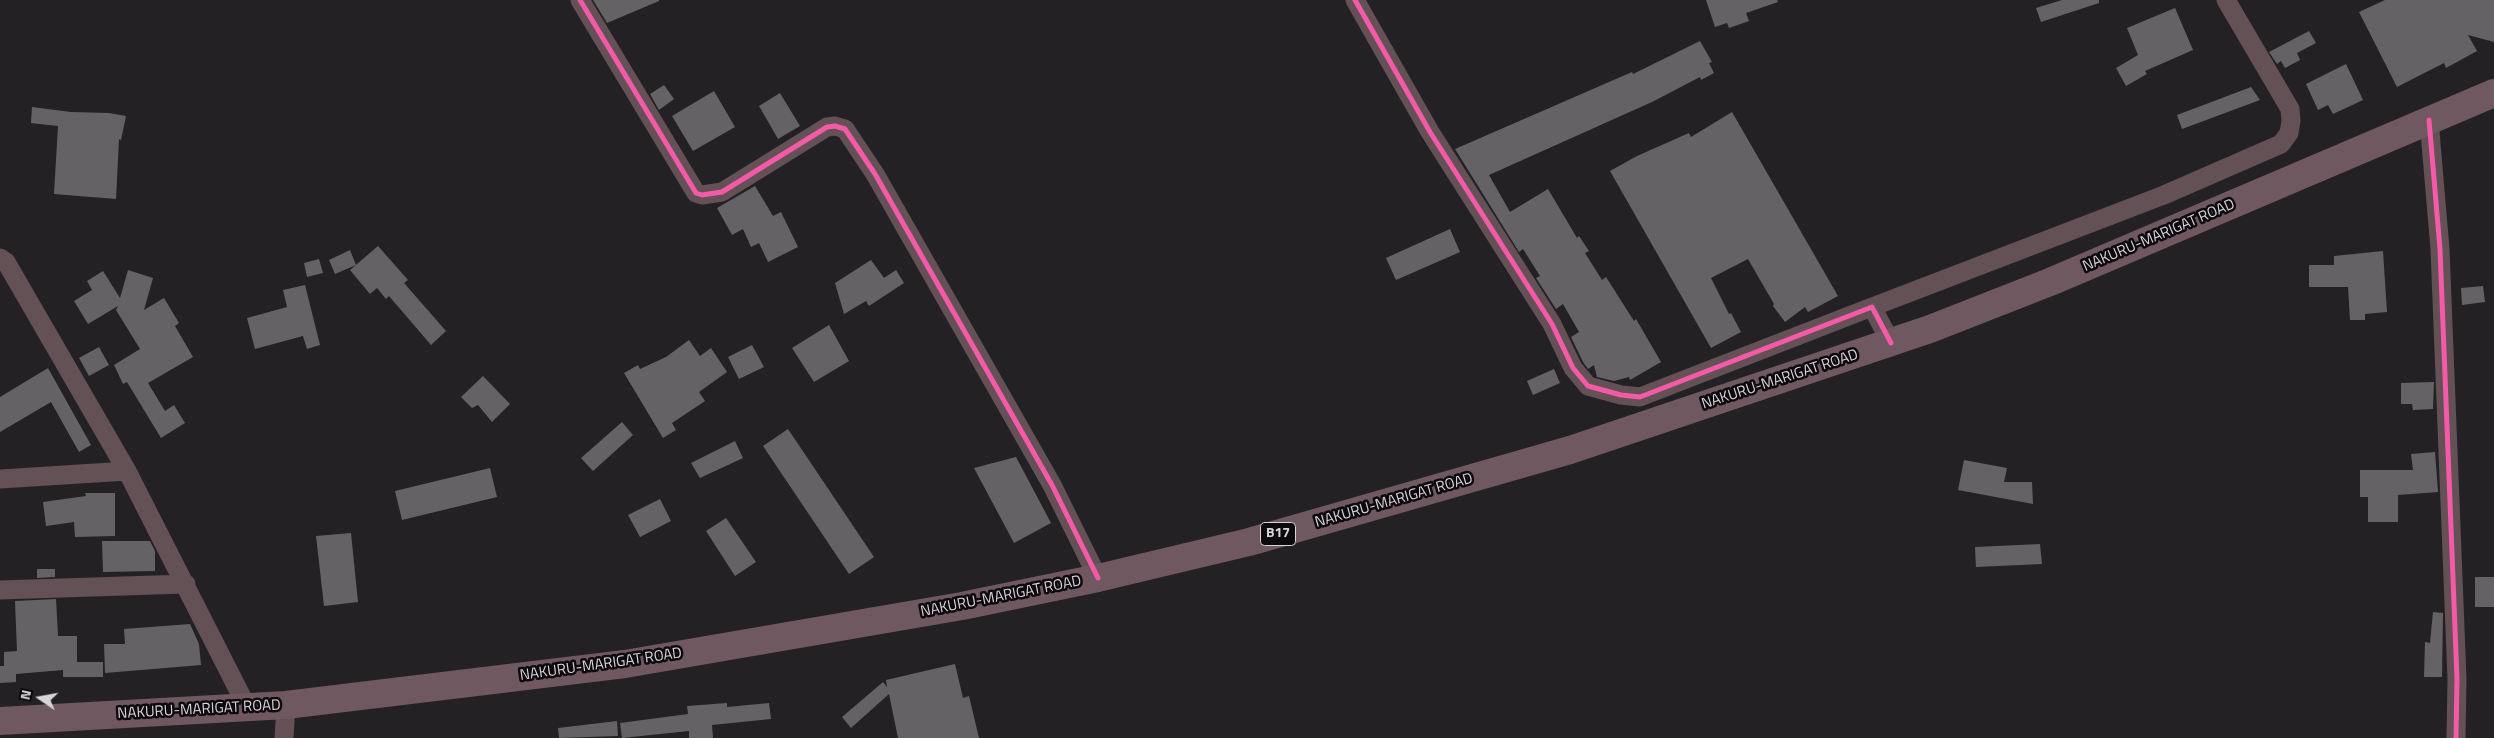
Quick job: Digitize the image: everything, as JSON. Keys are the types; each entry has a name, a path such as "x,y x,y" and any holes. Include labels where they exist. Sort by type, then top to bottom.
{"main road":[{"name":"NAKURU-MARIGAT ROAD","path":"0,721 286,705 625,664 952,608 1098,578 1250,542 1561,452 1891,343 2050,282 2494,93"}],"street":[{"path":"580,0 696,193 710,196 722,192 827,127 835,126 845,129 875,174 1052,485 1098,578"},
{"path":"1354,0 1430,132 1552,324 1573,368 1588,386 1621,395 1640,397 2164,195 2281,144 2289,133 2290,109 2226,0"},
{"path":"2429,120 2441,288 2457,678 2456,738"},
{"path":"0,258 6,262 127,471 247,707"},
{"path":"1872,307 1891,343"},
{"path":"0,479 127,471"},
{"path":"0,590 186,584"},
{"path":"284,738 286,705"}],"building":[{"path":"593,0 659,0 659,1 607,23"},
{"path":"1706,0 1777,0 1778,2 1746,13 1749,21 1729,28 1727,23 1715,27"},
{"path":"2062,0 2099,0 2099,3 2041,22 2036,8"},
{"path":"2385,0 2494,0 2494,42 2468,35 2477,51 2446,68 2444,63 2397,87 2359,12"},
{"path":"2175,8 2193,50 2145,71 2147,74 2126,86 2116,68 2138,55 2127,28"},
{"path":"2309,31 2316,43 2297,53 2300,60 2285,68 2281,61 2277,64 2269,52"},
{"path":"1700,41 1712,62 1709,63 1714,73 1701,80 1700,77 1652,102 1489,175 1510,212 1548,189 1577,238 1579,236 1589,251 1585,253 1602,280 1606,277 1634,321 1636,319 1661,362 1630,380 1629,377 1614,381 1597,377 1594,365 1588,369 1571,337 1579,332 1563,304 1556,309 1536,278 1540,276 1523,249 1519,252 1455,149 1632,72 1633,74"},
{"path":"2346,64 2363,100 2333,114 2328,105 2318,110 2306,84"},
{"path":"664,85 674,99 659,110 650,94"},
{"path":"2251,87 2260,100 2182,129 2177,115"},
{"path":"714,91 735,127 693,151 672,116"},
{"path":"780,93 800,126 778,139 759,106"},
{"path":"32,107 126,116 121,140 119,139 116,199 54,194 58,126 31,123"},
{"path":"1732,112 1838,296 1808,312 1805,307 1785,322 1773,306 1774,304 1748,259 1711,278 1729,314 1731,313 1741,332 1711,348 1610,171 1637,156 1689,133 1691,137"},
{"path":"755,186 773,216 781,212 798,247 768,262 759,243 751,247 743,229 732,235 717,208"},
{"path":"1450,229 1460,252 1396,280 1386,258"},
{"path":"378,246 408,280 404,283 446,331 431,345 389,296 386,299 377,288 370,294 350,270"},
{"path":"350,250 356,265 335,274 329,260"},
{"path":"2383,251 2387,312 2365,314 2365,320 2350,320 2348,287 2309,287 2309,265 2334,265 2334,256"},
{"path":"319,259 323,273 307,277 304,263"},
{"path":"871,260 884,278 896,270 904,283 869,306 866,301 844,314 835,283"},
{"path":"128,270 153,278 144,310 164,298 179,323 175,326 193,357 148,383 165,411 174,405 185,423 161,438 127,382 123,384 114,365 140,349 116,310 118,306 88,324 74,301 92,290 87,281 103,271 120,298"},
{"path":"305,285 320,345 307,349 303,336 255,349 247,318 287,307 283,290"},
{"path":"2483,286 2485,302 2462,305 2461,288"},
{"path":"829,325 849,361 814,382 792,348"},
{"path":"689,340 700,356 711,348 727,372 699,392 705,401 672,423 676,430 663,438 624,373 638,365 640,369 666,357"},
{"path":"752,345 764,367 739,379 728,357"},
{"path":"99,347 109,365 89,376 79,358"},
{"path":"48,368 91,445 79,452 51,402 0,432 0,397"},
{"path":"1554,369 1560,383 1533,395 1527,381"},
{"path":"483,376 510,404 492,422 478,405 472,408 461,397"},
{"path":"2434,382 2433,409 2413,410 2412,404 2401,404 2401,383"},
{"path":"622,422 633,435 593,471 581,458"},
{"path":"788,429 874,557 849,574 763,446"},
{"path":"735,441 743,458 700,478 691,463"},
{"path":"2435,452 2438,492 2398,495 2398,522 2368,522 2368,497 2360,497 2360,470 2413,470 2411,454"},
{"path":"1016,457 1051,523 1014,543 974,468"},
{"path":"1964,460 2007,468 2004,482 2032,482 2033,504 1958,490"},
{"path":"490,468 497,497 402,520 395,491"},
{"path":"85,493 115,493 115,536 75,537 74,522 46,526 43,502 86,496"},
{"path":"660,499 671,521 640,537 628,515"},
{"path":"726,518 756,562 735,576 706,531"},
{"path":"351,533 358,602 324,606 316,536"},
{"path":"102,541 150,541 155,551 155,571 103,572"},
{"path":"2040,544 2042,564 1976,567 1975,547"},
{"path":"37,569 55,569 55,577 37,578"},
{"path":"2475,577 2494,577 2494,607 2475,607"},
{"path":"56,599 58,636 77,636 77,662 103,662 103,677 63,677 63,670 16,674 16,682 0,683 0,666 4,666 4,652 17,651 15,601"},
{"path":"2433,612 2443,613 2442,677 2424,677 2425,642 2430,643"},
{"path":"190,624 199,644 201,665 105,673 104,644 125,644 124,629"},
{"path":"955,664 963,698 969,696 979,738 898,738 889,694 851,728 842,717 883,682 887,687 886,680"},
{"path":"727,703 727,707 769,703 771,719 712,725 713,738 689,738 689,731 622,738 620,723 688,714 687,706"},
{"path":"617,721 618,736 559,738 558,728"}],"cycle path":[{"path":"580,0 696,193 702,195 722,192 827,127 835,126 845,129 875,174 1052,485 1098,578"},
{"path":"1355,0 1430,132 1552,324 1573,368 1588,386 1621,395 1640,397 1872,307 1891,343"},
{"path":"2429,120 2440,249 2457,679 2456,738"}]}
